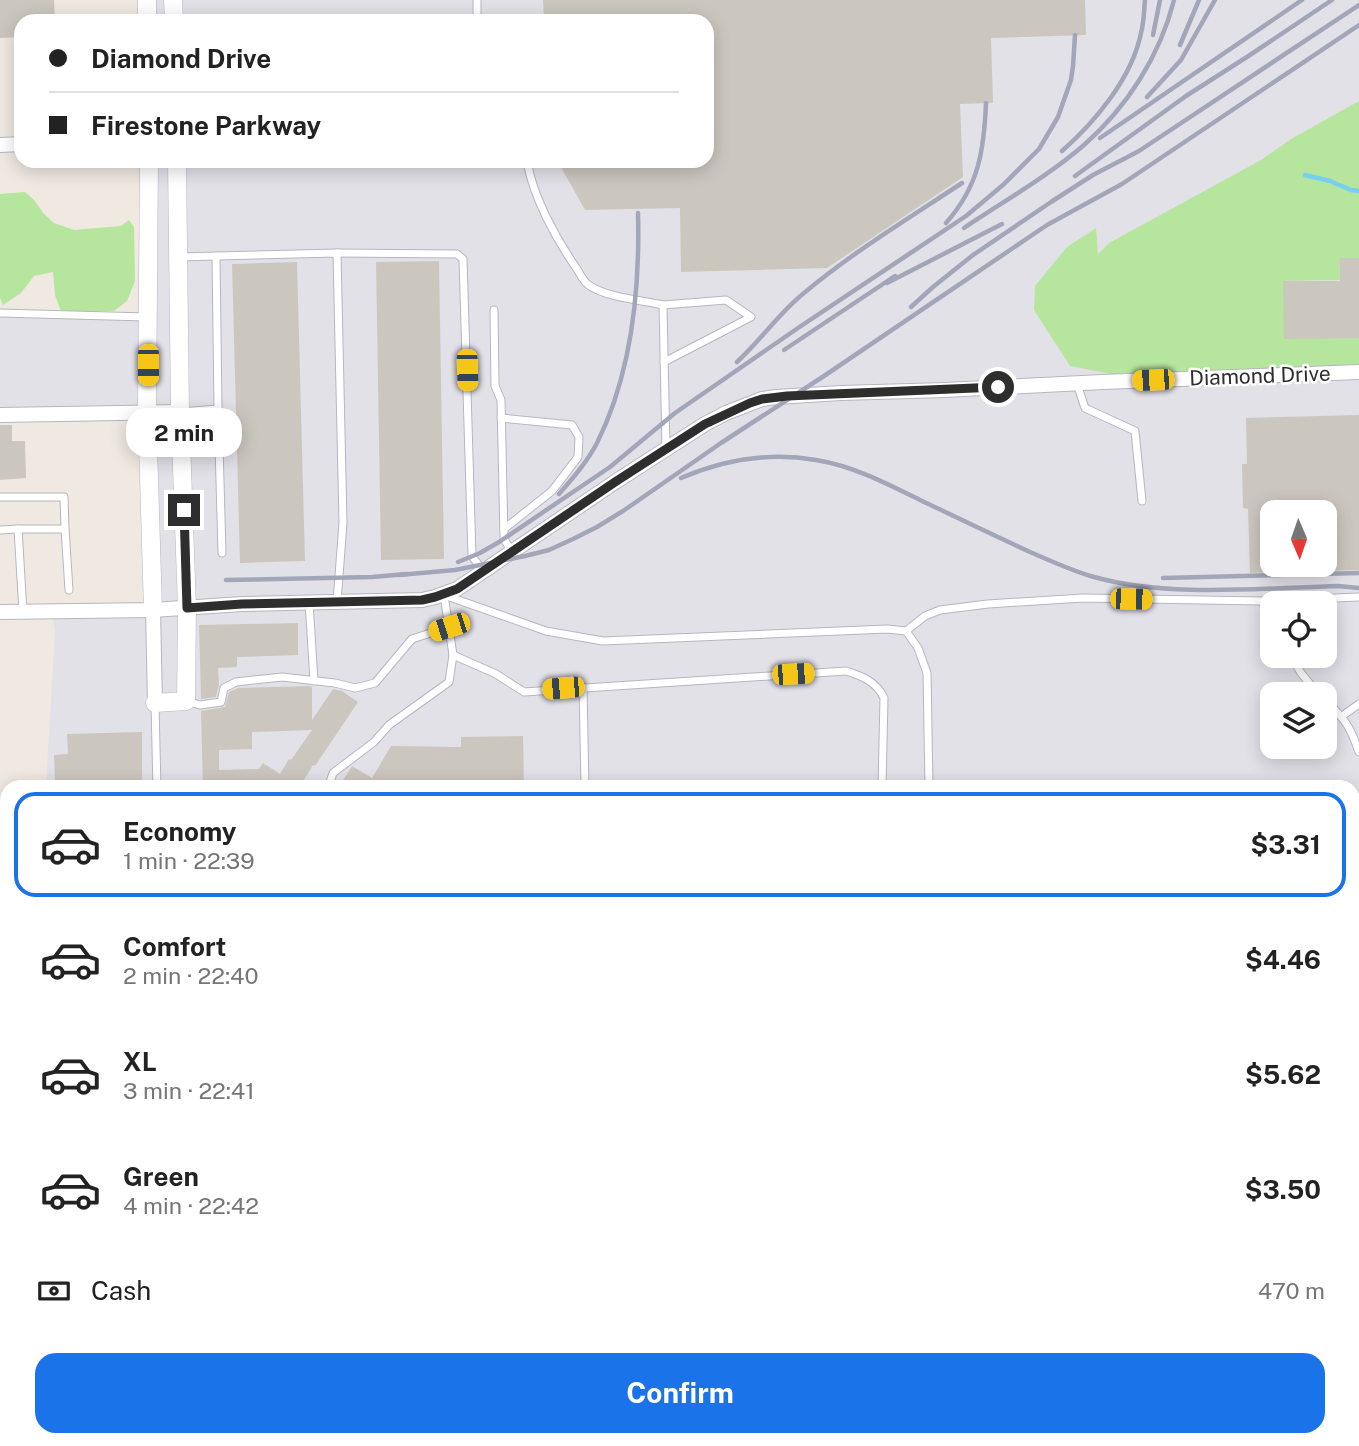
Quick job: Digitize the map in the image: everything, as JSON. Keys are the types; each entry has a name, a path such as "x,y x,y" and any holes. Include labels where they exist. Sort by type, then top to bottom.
{"street":[{"path":"149,168 147,412 155,703 186,701 187,608 180,412 177,168"},
{"name":"Diamond Drive","path":"0,612 153,610 309,602 422,600 444,595 457,589 705,424 750,403 776,397 1359,372"},
{"path":"0,415 180,412"}],"lane":[{"path":"528,168 557,240 588,285 618,297 663,305 726,300 751,317 664,362"},
{"path":"178,257 337,253 457,254 463,259 472,556 483,570"},
{"path":"337,253 343,523 337,601"},
{"path":"216,256 222,553"},
{"path":"663,305 666,449"},
{"path":"494,310 495,386 500,400 504,539 512,552"},
{"path":"0,313 148,317"},
{"path":"1077,383 1084,408 1135,431 1142,501"},
{"path":"180,412 218,409"},
{"path":"501,418 572,425 579,437 578,457 552,491 504,529"},
{"path":"0,498 64,497 69,590"},
{"path":"18,529 23,612"},
{"path":"0,530 65,529"},
{"path":"331,780 333,773 374,742 389,724 449,682 453,655 444,595 546,631 603,642 887,629 906,631 925,616 940,610 1083,598 1260,601"},
{"path":"1337,598 1359,597"},
{"path":"309,602 314,681"},
{"path":"186,701 200,705 221,702 224,688 236,682 282,677 355,688 375,682 412,639 449,627"},
{"path":"906,631 918,648 927,673 929,780"},
{"path":"453,655 496,674 524,691 846,671 860,675 880,688 884,698 882,780"},
{"path":"583,687 585,780"},
{"path":"155,703 157,780"},
{"path":"1342,716 1359,704"},
{"path":"1337,711 1351,730 1359,752"}],"shaded area":[{"path":"152,0 1359,0 1359,780 46,780 55,629 51,612 152,610 147,413 0,415 0,313 148,317 149,168 714,168 714,14 151,14"}],"green space":[{"path":"1359,101 1359,258 1339,259 1340,280 1284,281 1359,338 1359,365 1112,374 1070,366 1034,310 1035,286 1067,247 1096,228 1098,254 1109,243 1261,160 1291,139"},
{"path":"25,192 54,223 74,230 121,226 129,220 134,227 135,281 127,301 114,311 61,311 55,295 53,272 34,276 21,293 3,305 0,298 0,194"}],"building":[{"path":"0,0 54,0 55,14 14,14 14,37 0,38"},
{"path":"543,0 1085,0 1086,35 991,38 993,103 960,104 963,177 827,268 681,272 680,208 585,210 562,168 714,168 714,14 544,14"},
{"path":"1339,258 1359,258 1359,338 1284,339 1283,281 1340,281"},
{"path":"439,261 444,559 381,560 376,262"},
{"path":"297,262 305,561 240,563 232,264"},
{"path":"1359,415 1359,570 1337,571 1337,500 1260,500 1260,573 1250,573 1248,509 1243,508 1242,464 1247,464 1246,418"},
{"path":"0,425 12,425 12,441 25,441 26,478 0,480"},
{"path":"298,623 298,655 237,657 237,667 218,668 219,685 216,697 201,699 199,625"},
{"path":"310,686 312,720 333,689 342,691 358,702 304,780 203,780 201,711 225,707 229,692 238,688","holes":["312,730 291,760 289,759 280,774 263,763 259,769 219,770 219,750 252,749 252,732"]},
{"path":"142,732 142,780 55,780 54,755 68,754 67,734"},
{"path":"523,736 524,780 343,780 352,766 372,778 391,746 461,747 461,737"}],"waterway":[{"path":"1305,175 1359,191"}],"railway":[{"path":"1062,151 1099,113 1130,66 1143,25 1145,0"},
{"path":"1153,35 1160,0"},
{"path":"964,228 1055,168 1100,130 1128,97 1151,60 1174,0"},
{"path":"1180,45 1199,0"},
{"path":"1147,97 1181,60 1215,0"},
{"path":"1100,138 1302,0"},
{"path":"1075,176 1186,96 1332,0"},
{"path":"911,307 973,255 1051,202 1093,175 1139,151 1359,5"},
{"path":"399,575 455,570 525,556 549,550 597,527 1047,225 1122,184 1359,25"},
{"path":"458,562 499,542 610,467 675,413 966,216 1003,185 1039,149 1058,117 1071,80 1075,35"},
{"path":"946,223 966,195 978,167 984,136 986,103"},
{"path":"737,362 804,293 842,263 962,183"},
{"path":"559,494 580,470 597,443 609,416 626,360 635,301 638,213"},
{"path":"887,283 1002,224"},
{"path":"784,350 895,276"},
{"path":"681,478 713,466 747,459 781,457 816,460 869,476 1030,552 1094,577 1153,588 1184,590 1338,586 1359,588"},
{"path":"1163,578 1359,573"},
{"path":"226,580 407,574"}],"route":[{"path":"184,510 187,608 242,604 422,600 457,589 705,424 750,403 787,396 998,387"}]}
